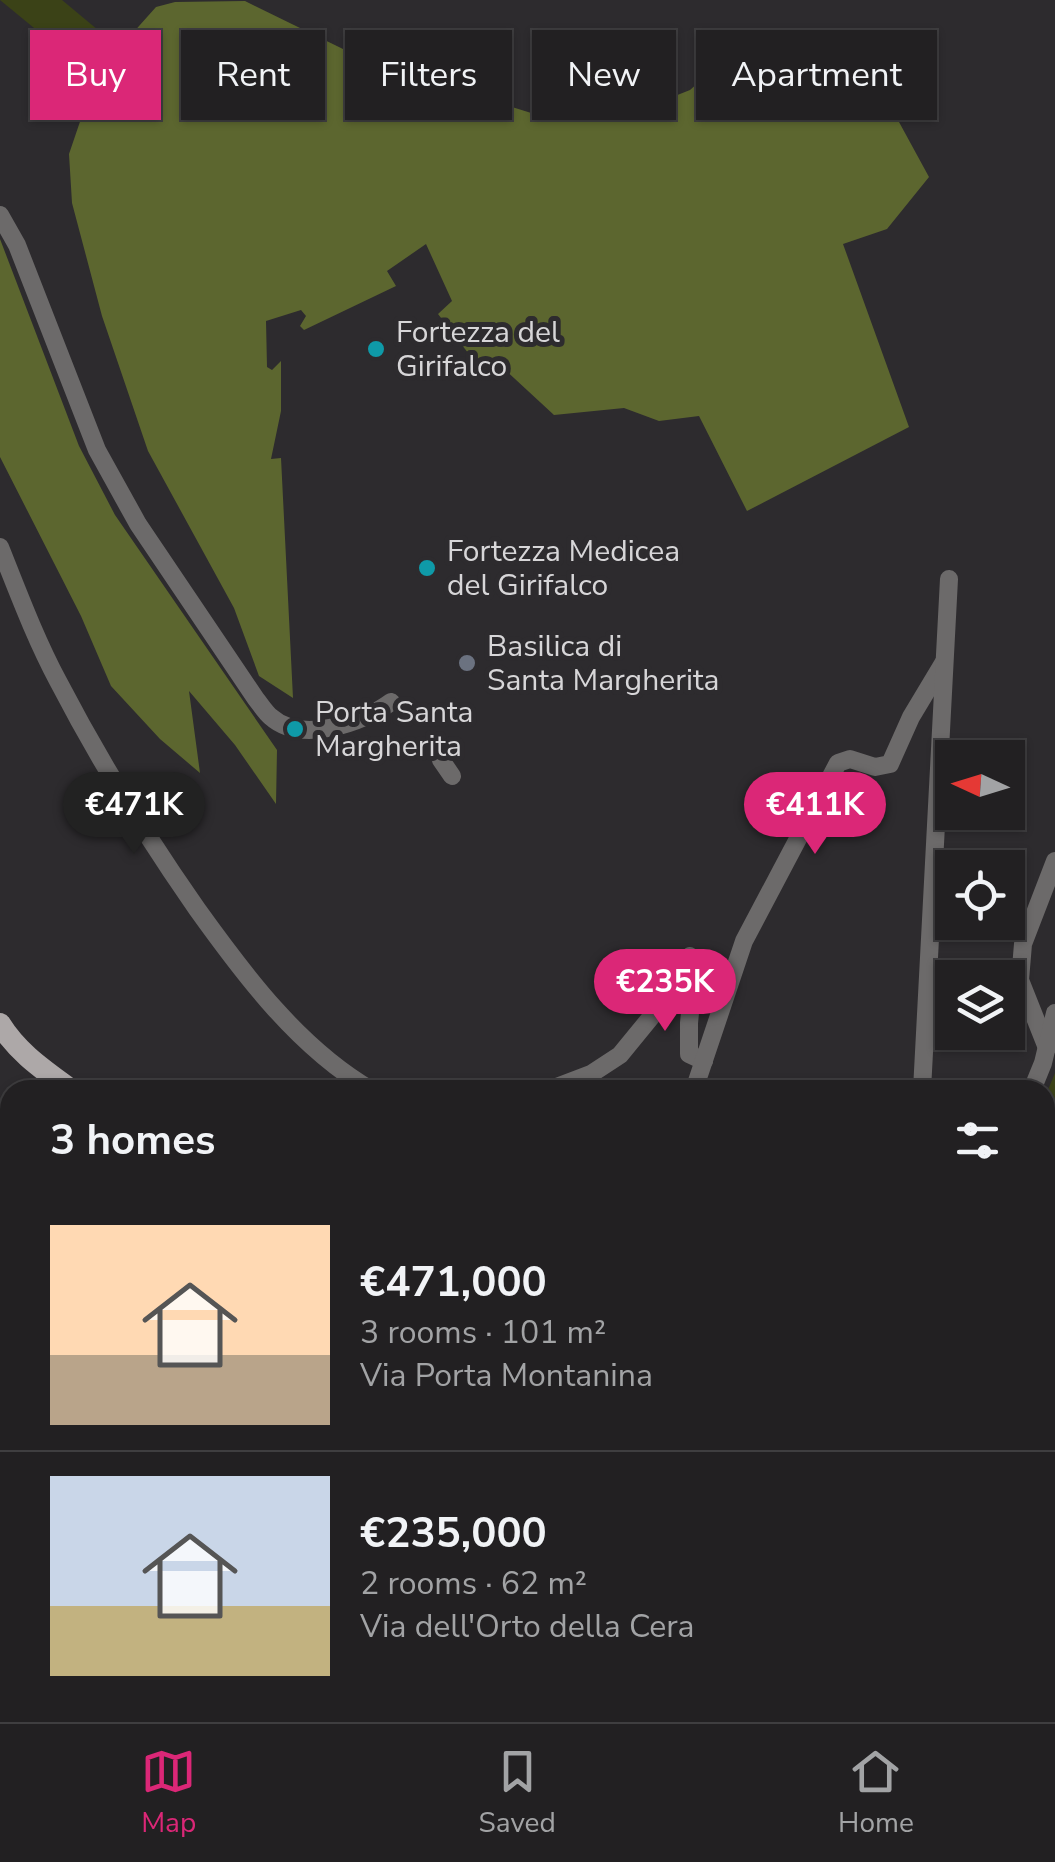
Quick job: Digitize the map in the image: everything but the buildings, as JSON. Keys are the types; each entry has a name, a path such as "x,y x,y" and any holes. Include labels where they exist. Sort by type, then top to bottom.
{"main road":[{"path":"0,1024 22,1053 58,1080"}],"street":[{"path":"0,215 17,245 97,450 138,524 256,699 273,720 295,729 354,722 391,702"},
{"path":"0,547 56,678 173,875 238,968 292,1027 357,1080"},
{"path":"923,1080 948,579"},
{"path":"697,1080 744,941 838,763 850,759 875,767 890,764 911,717 944,662"},
{"path":"1046,1048 1020,980 1023,944 1055,861"},
{"path":"575,1080 620,1055 684,978 690,956 696,957 690,1054 704,1061"},
{"path":"1035,1080 1055,1013"}],"green space":[{"path":"0,0 62,0 98,30 36,30"},
{"path":"245,1 304,30 181,30 181,120 325,120 325,40 345,50 345,120 512,120 512,107 532,113 532,120 676,120 676,96 696,85 696,120 898,120 929,177 887,229 843,244 909,427 747,511 699,416 659,421 624,408 554,415 500,365 482,371 438,314 452,301 426,244 387,271 396,286 304,330 300,326 306,316 301,310 266,321 267,367 272,370 281,361 281,411 271,459 281,458 293,698 259,676 234,608 148,451 102,316 72,203 69,154 81,120 161,120 161,30 135,30 156,7 175,2"},
{"path":"0,239 79,446 115,515 277,750 276,804 235,745 189,691 200,773 160,739 111,686 81,616 0,457"}],"place":[{"name":"Fortezza del Girifalco","path":"376,349"},
{"name":"Fortezza Medicea del Girifalco","path":"427,568"},
{"name":"Basilica di Santa Margherita","path":"467,663"},
{"name":"Porta Santa Margherita","path":"295,729"}]}
